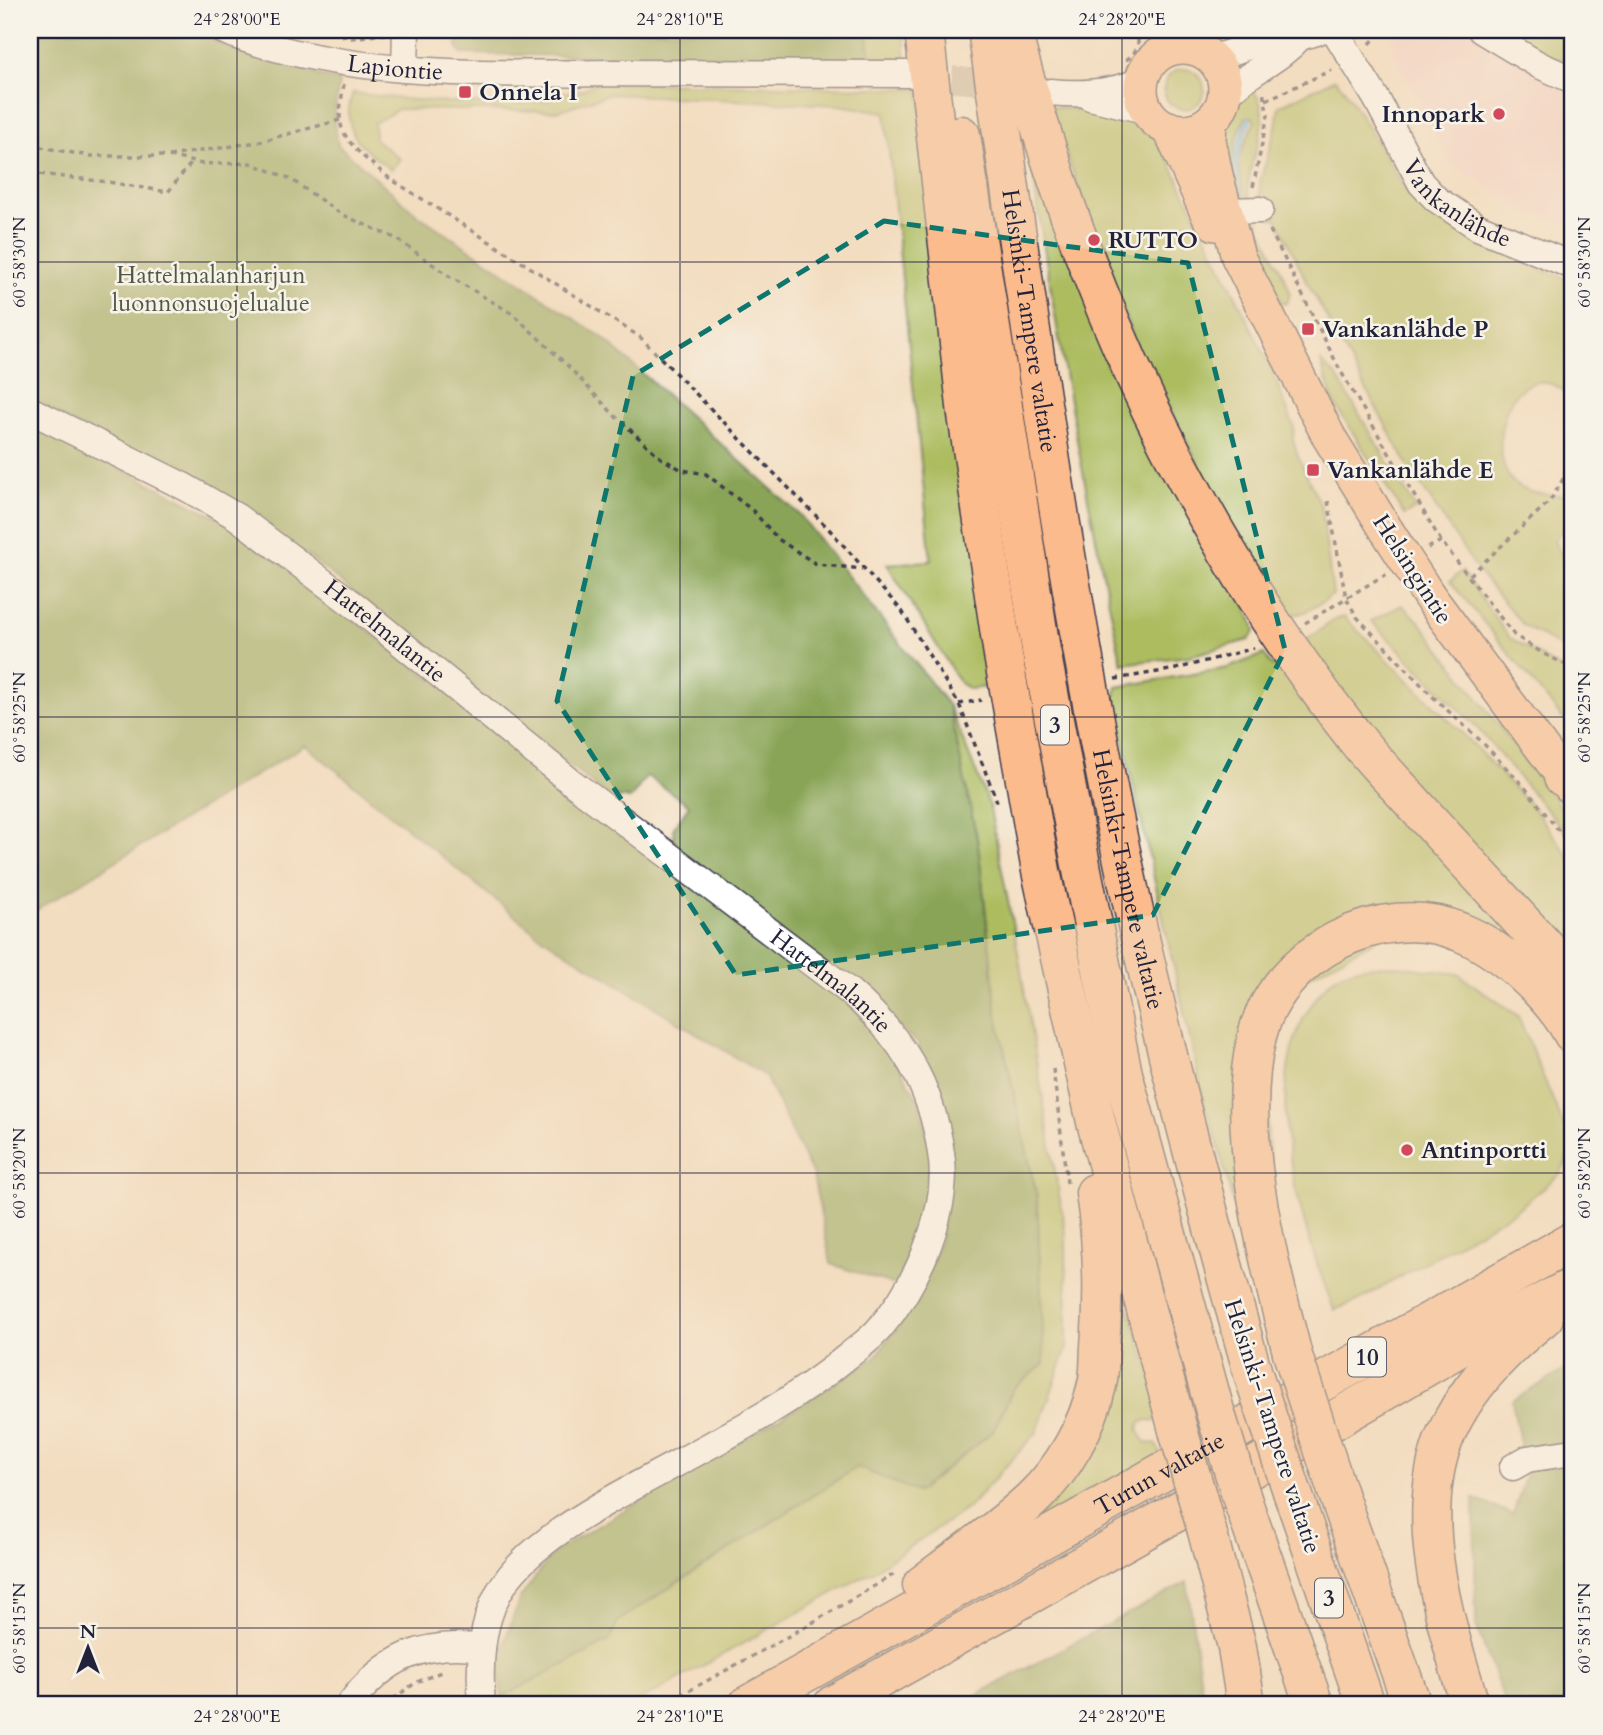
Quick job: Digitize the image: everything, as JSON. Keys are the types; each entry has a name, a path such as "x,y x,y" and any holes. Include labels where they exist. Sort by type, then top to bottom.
{"highway":[{"path":"925,30 967,415 1003,655 1041,871 1096,1122 1237,1647 1246,1705"},
{"name":"Helsinki-Tampere valtatie","path":"944,30 1041,650 1123,1074 1215,1410 1243,1502 1314,1705"},
{"name":"Helsinki-Tampere valtatie","path":"987,30 1047,440 1081,643 1123,861 1169,1062 1254,1377 1366,1705"},
{"path":"1012,30 1059,187 1089,271 1142,394 1190,489 1222,544 1354,737 1547,948 1573,983"},
{"path":"1412,1705 1293,1356 1270,1264 1250,1132 1249,1081 1255,1046 1262,1018 1271,1000 1312,955 1359,932 1391,924 1417,923 1461,932 1500,954 1541,992 1573,1034"},
{"path":"859,1645 919,1588 1033,1498 1065,1460 1082,1425 1097,1384 1101,1331 1102,1272 1090,1155 1096,1122"},
{"name":"Turun valtatie","path":"748,1705 859,1645 1573,1241"},
{"name":"Turun valtatie","path":"834,1705 866,1694 1489,1330 1573,1287"},
{"path":"1470,1705 1443,1606 1434,1553 1431,1516 1434,1479 1445,1435 1466,1398 1487,1371 1525,1332 1573,1293"},
{"path":"798,1705 800,1692 817,1666"}],"main road":[{"path":"1195,46 1222,74 1217,109 1191,130 1147,78 1165,51 1195,46"},
{"name":"Helsingintie","path":"1147,78 1208,215 1238,257 1329,437 1429,596 1570,780"},
{"name":"Helsingintie","path":"1217,109 1209,140 1238,257"}],"street":[{"name":"Lapiontie","path":"222,30 282,50 349,50 405,69 482,74 909,74"},
{"name":"Vankanlähde","path":"1334,30 1376,98 1421,183 1436,200 1478,227 1573,266"},
{"path":"1481,30 1539,65 1573,80"},
{"path":"405,69 406,31"},
{"path":"1195,46 1311,33"},
{"path":"1217,109 1238,82 1287,52 1311,33"},
{"path":"1050,92 1078,94 1130,86 1147,78"},
{"path":"1227,211 1261,210"},
{"name":"Hattelmalantie","path":"30,410 237,517 312,572 570,781 873,1011 894,1035 914,1068 934,1112 944,1168 941,1202 933,1233 901,1301 878,1331 818,1381 571,1522 526,1559 500,1590 488,1619 482,1647 482,1705"},
{"path":"1513,1466 1527,1459 1573,1452"},
{"path":"349,1705 380,1672 416,1651 464,1645 482,1647"}],"path":[{"name":"Lapiontie","path":"321,30 349,50 406,31"},
{"path":"1136,30 1139,37 1135,52 1129,59 1147,78"},
{"path":"1265,100 1351,59 1382,30"},
{"path":"349,50 340,120 344,133 355,147 389,178 640,337 828,528 901,611 959,704 994,790 1001,815"},
{"path":"1257,70 1268,108 1254,187 1261,210 1340,370 1441,541 1494,612 1514,635 1573,668"},
{"path":"30,145 89,156 169,156 258,142 340,120"},
{"path":"169,156 202,164 250,163 289,178 341,214 397,239 452,278 513,314 661,458 682,470 706,474 753,511 778,539 816,564 862,569"},
{"path":"30,173 168,192 192,162"},
{"path":"1469,575 1550,501 1562,481 1573,450"},
{"path":"1562,481 1573,485"},
{"path":"1328,501 1346,598 1357,617 1527,790 1573,849"},
{"path":"1294,629 1346,598"},
{"path":"1113,680 1176,669 1258,646"},
{"path":"959,704 985,700"},
{"path":"1052,1059 1069,1194"},
{"path":"663,1705 805,1627 906,1567"},
{"path":"385,1705 415,1683 448,1669"}],"highlighted area":[{"path":"884,221 1188,263 1285,650 1153,915 736,975 557,701 633,376"}],"shaded area":[{"name":"Innopark","path":"1390,30 1573,30 1573,227 1528,211 1454,167 1396,59"}],"green space":[{"name":"Hattelmalanharjun luonnonsuojelualue","path":"30,30 194,30 232,49 339,81 334,118 338,145 418,215 602,337 800,515 949,706 978,844 997,1016 1037,1198 1044,1364 1013,1389 993,1431 918,1492 857,1467 618,1621 609,1641 502,1697 497,1662 520,1598 554,1552 796,1408 874,1358 903,1320 921,1290 941,1237 918,1043 675,848 673,829 689,805 647,776 630,799 608,796 307,555 30,399"},
{"path":"458,30 469,33 518,30 867,30 871,60 461,54 457,47"},
{"path":"867,30 897,30 904,36 906,62 871,60"},
{"path":"1501,30 1573,30 1573,48 1570,47 1560,61"},
{"path":"1184,69 1192,70 1198,75 1203,81 1203,97 1198,103 1192,108 1184,109 1176,108 1170,103 1165,97 1164,89 1165,81 1170,75 1176,70"},
{"path":"1335,79 1345,90 1417,207 1538,268 1573,281 1573,399 1556,386 1537,382 1522,388 1511,402 1503,420 1501,440 1502,460 1509,476 1520,487 1539,493 1573,495 1573,526 1562,530 1554,541 1563,557 1573,562 1573,654 1523,625 1480,574 1407,464 1306,280 1276,217 1272,219 1260,198 1260,182 1276,127 1279,106"},
{"path":"600,82 919,89 996,686 969,689 960,683 887,564 931,561 885,112 838,105 609,94 557,111 399,109 374,123 375,139 400,159 391,170 361,145 349,120 353,93 453,103 528,102 552,100 552,94 581,90"},
{"path":"1253,90 1260,102 1262,127 1248,190 1259,223 1288,286 1290,294 1287,303 1283,304 1260,264 1241,217 1222,126 1241,97","holes":["1246,117 1255,120 1238,160 1244,200 1240,200 1234,178 1234,148"]},
{"path":"1049,106 1128,116 1145,122 1156,134 1269,364 1294,427 1293,440 1297,454 1321,506 1333,595 1309,610 1296,614 1284,612 1268,594 1137,349"},
{"path":"1024,113 1253,622 1255,631 1249,640 1189,656 1122,664 1068,389"},
{"path":"1321,362 1337,377 1416,509 1404,515 1332,399"},
{"path":"30,423 229,523 832,989 882,1034 918,1100 933,1154 930,1211 898,1286 831,1264 813,1176 765,1076 537,934 305,745 30,914"},
{"path":"1462,571 1509,637 1573,676 1573,722 1563,719 1450,581"},
{"path":"1402,605 1419,621 1573,823 1573,841 1478,729 1371,621"},
{"path":"1344,617 1468,739 1534,809 1573,862 1573,966 1414,786 1300,644 1336,619"},
{"path":"1264,654 1272,666 1285,661 1524,937 1508,949 1424,913 1260,1003 1280,1339 1269,1342 1217,1141 1205,1106 1114,699 1117,687 1228,668"},
{"path":"949,706 989,804 1017,947 1066,1235 1067,1347 1037,1432 969,1507 873,1571 632,1705 504,1705 502,1697 608,1641 618,1621 857,1467 993,1431 1013,1389 1044,1364 1037,1198 997,1016 978,844"},
{"path":"1390,965 1458,974 1518,1016 1573,1148 1560,1174 1515,1211 1358,1301 1334,1310 1298,1198 1286,1117 1287,1078 1294,1041 1310,1007 1324,987 1349,971"},
{"path":"1109,1251 1157,1391 1156,1421 1147,1420 1140,1423 1138,1430 1146,1443 1156,1444 1161,1455 1008,1540 1060,1479"},
{"path":"1573,1365 1573,1705 1506,1705 1476,1625 1474,1499 1513,1514 1526,1474 1512,1401"},
{"path":"1187,1582 1204,1705 958,1705"}],"waterway":[{"path":"1242,201 1236,179 1236,160 1249,120"}],"tunnel":[{"path":"913,74 1010,86"}],"place":[{"name":"Onnela I","path":"465,92"},
{"name":"Innopark","path":"1499,114"},
{"name":"RUTTO","path":"1094,240"},
{"name":"Vankanlähde P","path":"1308,329"},
{"name":"Vankanlähde E","path":"1313,470"},
{"name":"Antinportti","path":"1407,1150"}]}
